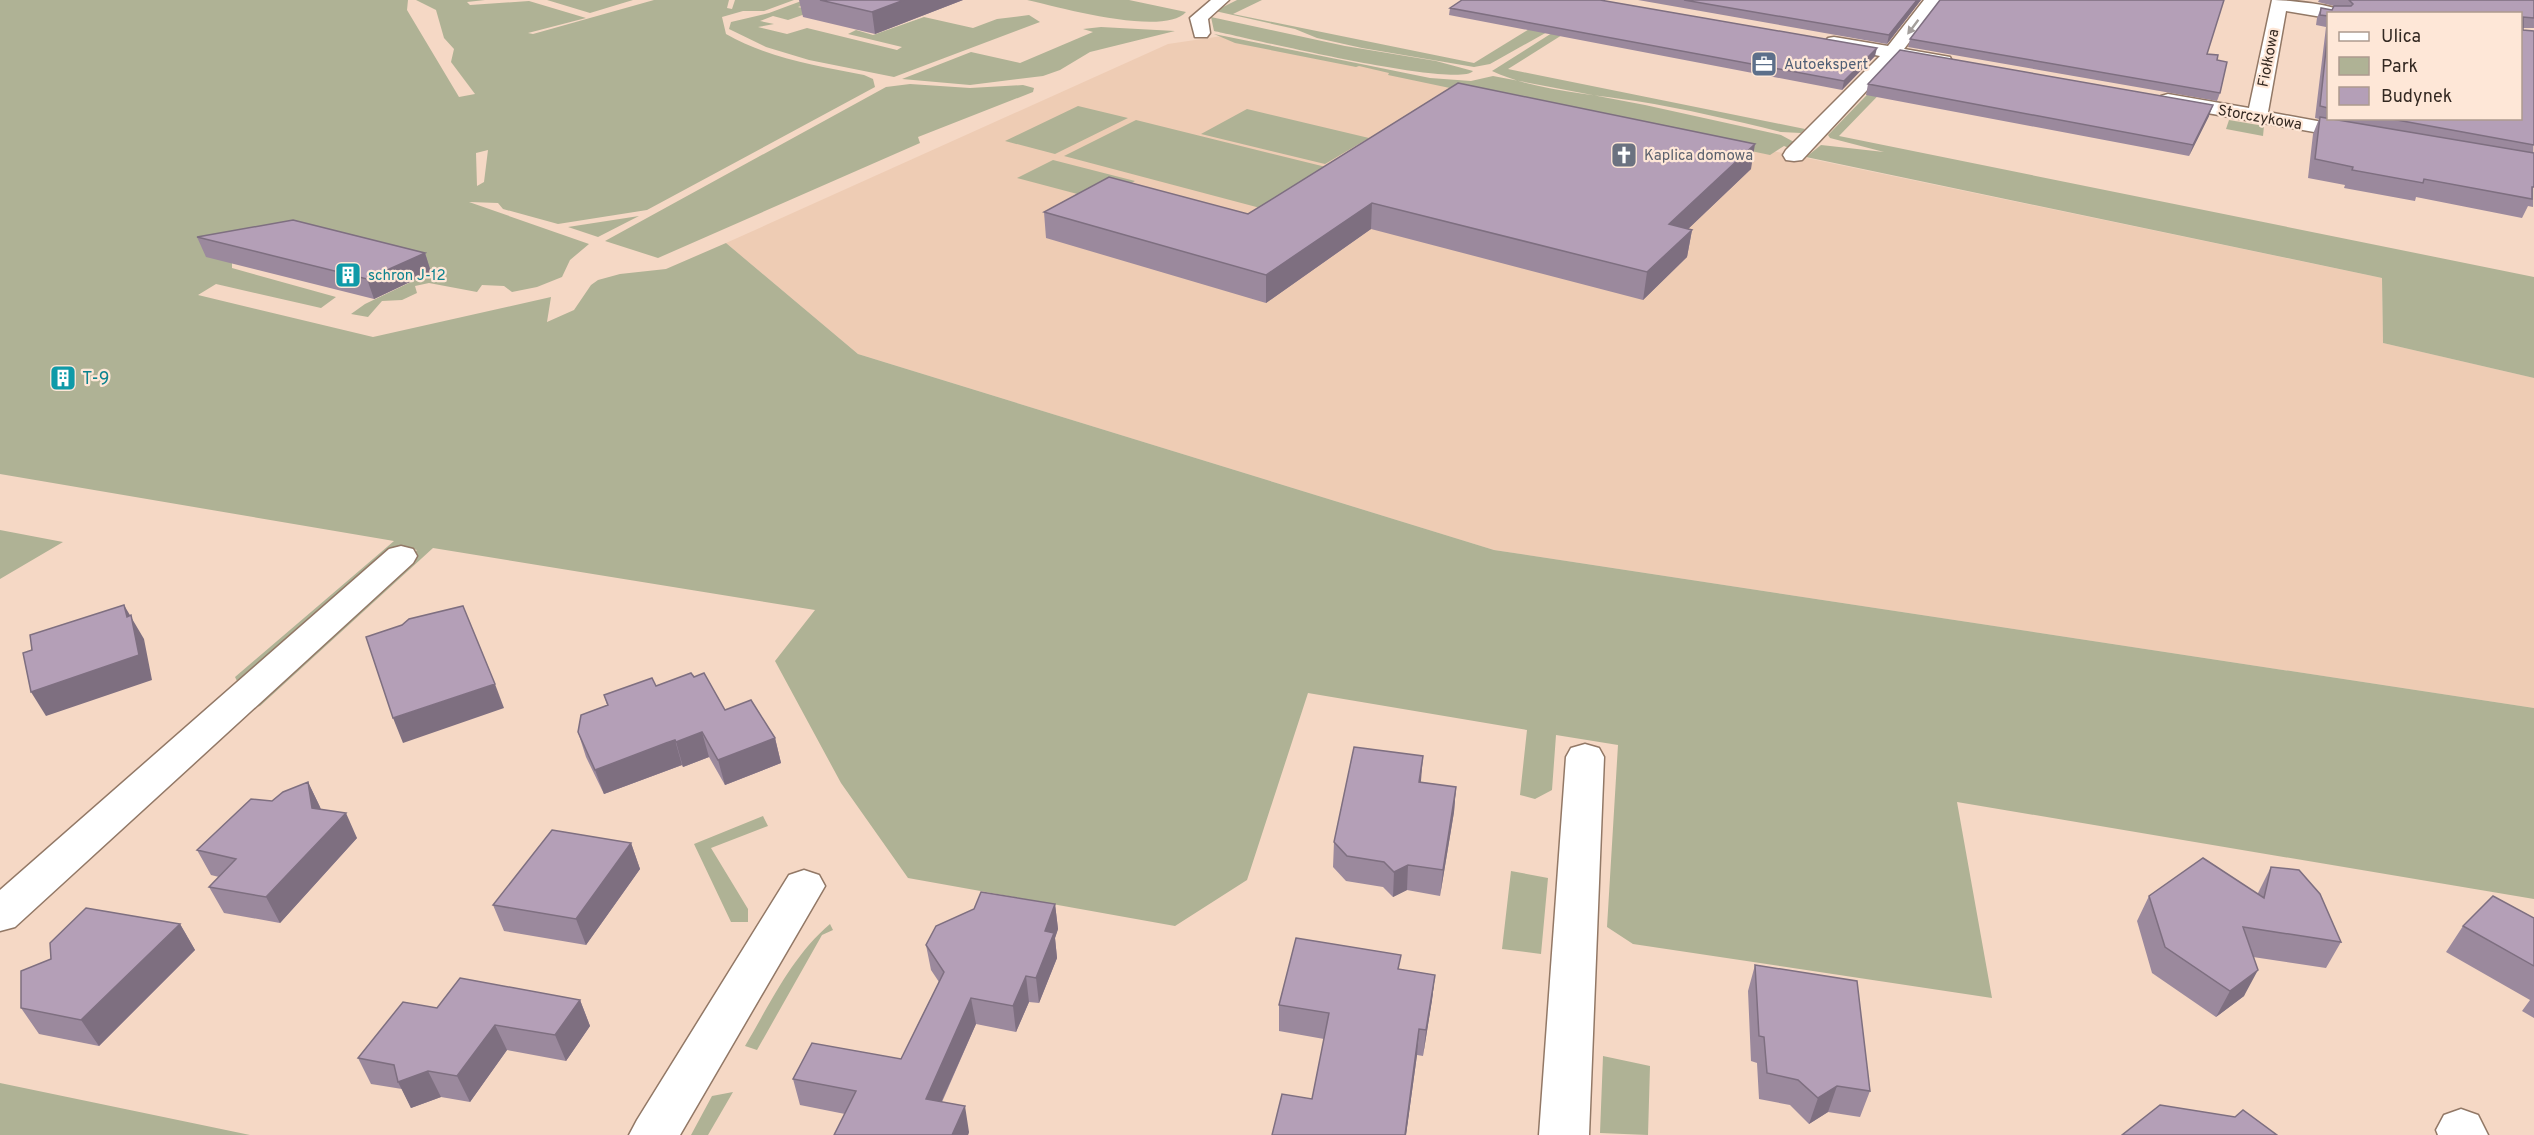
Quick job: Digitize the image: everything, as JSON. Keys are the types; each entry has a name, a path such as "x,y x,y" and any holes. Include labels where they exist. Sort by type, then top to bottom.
{"street":[{"path":"1201,33 1200,18 1221,0"},
{"path":"1794,155 1892,52 1933,0"},
{"path":"2279,3 2328,12"},
{"name":"Fiołkowa","path":"2256,116 2279,3"},
{"path":"1820,39 1958,63"},
{"name":"Storczykowa","path":"2153,98 2384,138"},
{"path":"0,915 401,556"},
{"path":"1564,1135 1585,757"},
{"path":"654,1135 804,886"}],"shaded area":[{"path":"1222,36 2382,278 2383,343 2534,378 2534,708 1494,550 858,354 726,243 1168,44"}],"green space":[{"path":"0,0 408,0 407,10 459,97 475,94 451,62 454,49 444,38 436,10 416,0 485,0 467,2 470,5 529,1 586,18 528,33 533,34 654,0 729,0 727,8 732,9 735,0 794,0 764,11 743,11 722,17 726,34 776,55 864,75 873,79 875,87 647,210 558,224 503,209 498,203 469,202 589,244 570,260 562,277 537,287 512,292 504,286 482,285 477,292 429,283 415,286 417,293 402,300 382,301 368,317 351,314 365,304 413,281 232,263 232,268 336,297 321,308 216,284 198,295 373,337 551,297 547,322 574,310 591,285 598,280 620,274 666,269 726,243 858,354 1494,550 2534,708 2534,899 1957,802 1992,998 1633,944 1607,927 1618,745 1556,735 1552,790 1535,799 1520,795 1527,730 1308,693 1247,880 1175,926 908,878 841,783 775,661 815,610 433,548 260,706 251,709 261,688 417,550 402,547 238,683 235,677 394,541 0,474","holes":["488,150 484,182 477,186 476,153"]},
{"path":"547,0 633,0 590,13"},
{"path":"804,0 818,0 798,7 814,11 788,20 773,16 760,21 774,24 758,27 787,34 807,28 897,50 902,47 848,34 856,30 873,35 924,17 973,28 997,19 1029,15 1040,22 894,77 809,60 766,47 729,29 731,22 769,13"},
{"path":"1027,0 1129,0 1186,12 1174,19 1156,22 1134,21"},
{"path":"1237,0 1262,0 1233,14 1474,63 1557,12 1565,22 1490,64 1474,67 1362,48 1317,38 1295,29 1215,11"},
{"path":"1585,12 1589,18 1508,69 1805,129 1801,133 1781,132 1673,108 1525,83 1492,71"},
{"path":"1211,17 1345,46 1436,61 1473,71 1459,75 1431,73 1306,51 1214,31"},
{"path":"1101,27 1175,31 1090,52 1060,70 1043,76 970,85 902,79 971,52 1020,63 1093,32 1083,29"},
{"path":"1214,34 1430,78 1471,81 1493,76 1645,105 1781,135 1794,142 1789,148 1784,146 1770,155 1388,75 1389,73 1359,66 1235,43"},
{"path":"1891,70 1898,75 1839,136 2534,277 2534,378 2383,343 2382,278 1806,157 1821,145 1884,152 1830,138 1828,135"},
{"path":"910,84 970,88 1023,85 1034,88 1033,92 918,137 920,143 658,258 605,241 886,87"},
{"path":"1078,106 1128,118 1055,154 1005,141"},
{"path":"1247,109 1369,138 1325,164 1201,134"},
{"path":"1136,120 1330,168 1264,209 1064,156"},
{"path":"2229,120 2264,126 2263,136 2226,129"},
{"path":"1053,160 1135,181 1100,200 1017,178"},
{"path":"639,216 598,237 568,227"},
{"path":"0,530 63,542 0,579"},
{"path":"763,816 768,826 711,848 748,909 748,922 731,922 694,844"},
{"path":"1511,871 1548,878 1541,954 1502,949"},
{"path":"830,924 833,930 822,935 757,1050 745,1046 793,966 816,937"},
{"path":"1603,1056 1650,1066 1648,1135 1600,1133"},
{"path":"0,1083 250,1135 0,1135"},
{"path":"733,1092 708,1135 691,1135 712,1096"}],"building":[{"path":"820,0 904,0 872,12"},
{"path":"1462,0 1600,0 1877,48 1844,81 1450,8"},
{"path":"1684,0 1917,0 1889,35"},
{"path":"1940,0 2224,0 2207,54 2218,55 2217,60 2227,62 2220,93 1910,39"},
{"path":"2349,0 2534,0 2534,18 2523,17 2523,30 2534,31 2534,145 2397,120 2522,120 2522,12 2327,12 2327,16 2320,15 2321,8 2332,10 2334,6 2353,4"},
{"path":"2327,40 2327,108 2320,106"},
{"path":"1900,50 2213,105 2193,145 1868,84"},
{"path":"1458,83 1755,144 1669,224 1692,230 1647,272 1372,203 1266,275 1044,212 1109,177 1248,214"},
{"path":"2320,117 2534,153 2534,187 2532,187 2532,199 2424,179 2423,183 2352,170 2353,167 2315,159"},
{"path":"293,220 425,253 367,279 197,237"},
{"path":"124,605 127,617 131,615 139,655 31,692 23,653 32,650 30,635"},
{"path":"463,606 495,684 393,718 366,637 402,625 409,619"},
{"path":"691,673 694,677 704,673 725,710 751,700 775,738 718,760 702,732 595,770 578,732 581,715 608,705 604,695 652,678 656,686"},
{"path":"1354,747 1423,756 1419,782 1456,787 1443,870 1408,865 1394,872 1384,862 1347,856 1334,842"},
{"path":"308,782 312,808 346,813 266,897 209,887 236,859 197,850 251,799 272,801 283,792"},
{"path":"552,830 631,843 576,919 493,905"},
{"path":"2203,858 2264,898 2271,867 2299,870 2320,894 2341,942 2243,927 2258,970 2230,991 2165,947 2149,896"},
{"path":"981,892 1055,904 1045,931 1054,933 1036,978 1026,976 1013,1006 971,998 926,1099 965,1106 952,1135 834,1135 856,1091 793,1079 812,1043 901,1059 944,972 926,945 936,926 974,909"},
{"path":"2493,896 2534,918 2534,966 2463,926"},
{"path":"86,908 180,924 81,1020 21,1008 21,971 51,959 50,943"},
{"path":"1296,938 1401,955 1398,969 1435,975 1426,1030 1419,1029 1405,1135 1272,1135 1282,1094 1312,1099 1329,1013 1279,1005"},
{"path":"1755,965 1857,981 1870,1091 1837,1086 1818,1098 1798,1080 1767,1073 1764,1037 1759,1036"},
{"path":"460,978 580,1000 555,1035 495,1025 457,1076 428,1071 398,1082 394,1065 358,1058 403,1002 437,1008"},
{"path":"2160,1105 2235,1117 2243,1110 2277,1135 2122,1135"}],"place":[{"name":"Autoekspert","path":"1764,64"},
{"name":"Kaplica domowa","path":"1624,155"},
{"name":"schron J-12","path":"348,275"},
{"name":"T-9","path":"63,378"}]}
